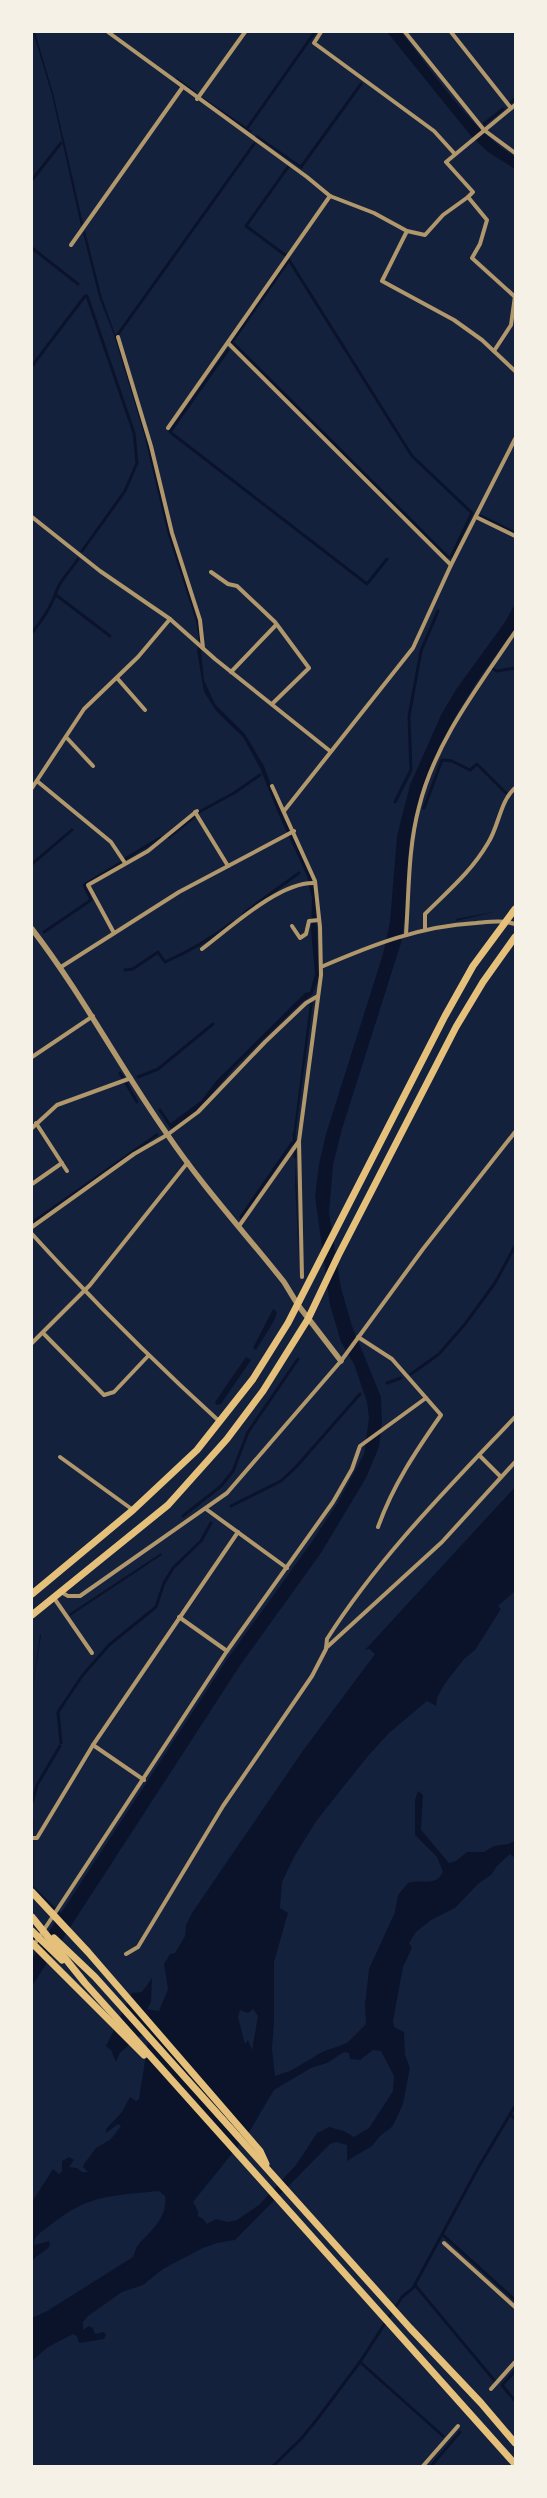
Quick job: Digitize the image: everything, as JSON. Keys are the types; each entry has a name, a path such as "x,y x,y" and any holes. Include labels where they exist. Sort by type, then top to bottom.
{"highway":[{"path":"32,1594 133,1510 197,1450 257,1373 298,1305 445,1016 473,966 515,909"},
{"path":"32,1615 141,1528 195,1476 227,1439 263,1391 308,1319 338,1256 456,1028 483,982 515,937"},
{"path":"32,1892 93,1958 260,2151 268,2170"},
{"path":"33,1918 95,1977 410,2328 481,2402 515,2444"},
{"path":"33,1918 86,1984 515,2464"},
{"path":"32,1931 86,1984"},
{"path":"32,1944 52,1966 189,2099"}],"street":[{"path":"108,32 182,88 307,177 330,196 387,219 407,231 425,234 443,215 474,192 446,162 454,153 515,105"},
{"path":"198,99 245,32"},
{"path":"321,32 314,43 434,131 454,153"},
{"path":"406,32 484,130 515,153"},
{"path":"451,32 511,108"},
{"path":"71,245 182,88"},
{"path":"168,428 330,196"},
{"path":"468,197 487,220 480,244 472,258 515,296 512,325 494,351"},
{"path":"407,231 382,281 442,312 494,351 515,372"},
{"path":"118,337 151,446 172,533 200,620 203,648"},
{"path":"228,343 451,565"},
{"path":"284,811 413,648 451,565 515,439"},
{"path":"32,517 100,571 170,620 231,672 330,751"},
{"path":"476,517 515,536"},
{"path":"211,572 228,584 236,586 276,625 309,668 272,704"},
{"path":"32,788 84,709 117,678 170,620"},
{"path":"231,672 276,625"},
{"path":"406,934 411,854 419,806 432,770 456,719 515,632"},
{"path":"117,678 145,710"},
{"path":"66,737 93,766"},
{"path":"37,781 111,842 126,863"},
{"path":"272,786 294,831 315,883 319,920 321,967 299,1141 302,1277"},
{"path":"425,928 425,914 471,870 489,841 507,794 515,788"},
{"path":"114,933 88,885 148,851 196,811 228,866"},
{"path":"61,967 179,892 294,831"},
{"path":"202,949 282,890 307,882 315,883"},
{"path":"292,926 300,938 306,934 309,921 319,920"},
{"path":"321,967 425,928 449,924 505,921 515,924"},
{"path":"32,929 61,967 168,1135 284,1282 308,1319 341,1361"},
{"path":"32,1227 134,1154 168,1135 204,1108 222,1084 306,1002 318,996"},
{"path":"32,1058 93,1016"},
{"path":"32,1128 57,1104 132,1078"},
{"path":"36,1123 67,1171"},
{"path":"61,1592 68,1596 80,1596 227,1493 341,1361 423,1249 515,1132"},
{"path":"239,1226 299,1141"},
{"path":"32,1343 84,1291 188,1161"},
{"path":"32,1184 62,1163"},
{"path":"32,1234 84,1291 148,1356 220,1422"},
{"path":"43,1333 104,1395 114,1392 148,1356"},
{"path":"358,1337 392,1359 441,1415 399,1478 387,1501 378,1527"},
{"path":"32,1948 144,1780 227,1651 333,1502 352,1469 360,1446 426,1398"},
{"path":"326,1649 327,1639 362,1588 435,1502 515,1417"},
{"path":"479,1455 501,1477"},
{"path":"60,1457 133,1510"},
{"path":"126,1954 138,1947 223,1806 312,1676 326,1649 442,1542 515,1462"},
{"path":"206,1509 287,1568"},
{"path":"32,1838 36,1838 93,1745 238,1532"},
{"path":"54,1598 92,1653"},
{"path":"179,1617 227,1651"},
{"path":"93,1745 144,1780"},
{"path":"444,2243 515,2308"},
{"path":"490,2389 515,2362"},
{"path":"423,2466 458,2426"}],"water":[{"path":"33,32 35,32 53,93 83,223 81,226 52,95"},
{"path":"387,32 401,32 468,116 498,145 515,157 515,169 488,152 471,136"},
{"path":"202,97 252,131 251,133 203,99"},
{"path":"257,135 303,167 302,169 256,137"},
{"path":"85,231 102,298 119,345 148,440 198,619 204,680 215,704 245,734 264,766 280,810 312,879 315,895 319,978 312,995 302,1002 234,1068 200,1108 171,1129 168,1125 201,1101 217,1080 305,993 310,992 315,974 311,930 312,899 307,876 278,813 260,768 243,737 217,712 204,692 197,651 199,640 196,621 168,535 144,434 114,335 99,297 83,233"},
{"path":"515,604 515,628 476,683 454,719 423,787 410,837 406,908 401,943 342,1129 333,1165 329,1213 341,1288 352,1326 381,1397 382,1423 379,1447 366,1478 321,1553 241,1664 32,1986 32,1959 48,1933 226,1661 311,1543 337,1504 364,1454 369,1418 367,1402 354,1364 341,1342 330,1305 315,1196 319,1164 326,1134 383,954 390,922 397,836 410,785 442,713 457,688 505,622"},
{"path":"72,828 74,830 32,866 32,862"},
{"path":"498,911 456,921 456,919"},
{"path":"313,1002 295,1137 293,1137 310,1003"},
{"path":"157,1133 159,1135 32,1224 32,1221"},
{"path":"296,1153 296,1166 299,1264 295,1183"},
{"path":"273,1309 277,1312 274,1321 256,1350 253,1348"},
{"path":"246,1357 251,1360 221,1404 216,1405 215,1402"},
{"path":"515,1487 515,1591 498,1606 501,1609 475,1650 464,1659 444,1685 437,1698 436,1706 427,1701 389,1733 368,1756 317,1820 295,1855 282,1882 280,1908 288,1913 274,1962 274,2022 272,2049 275,2076 290,2071 322,2052 347,2043 366,2024 365,2005 369,1969 395,1912 398,1895 408,1883 436,1880 443,1872 437,1857 415,1835 415,1800 418,1791 423,1795 421,1830 449,1863 456,1861 467,1852 484,1852 494,1846 508,1844 515,1841 515,1858 510,1854 497,1866 491,1875 479,1883 455,1908 431,1920 416,1932 409,1943 412,1948 403,1967 393,2021 394,2027 404,2032 405,2055 410,2068 403,2104 393,2126 380,2136 372,2146 347,2161 347,2145 336,2142 330,2144 235,2240 217,2243 203,2248 163,2269 143,2285 122,2292 88,2316 83,2322 83,2330 89,2326 93,2328 95,2334 104,2332 106,2335 104,2339 79,2343 77,2336 73,2334 48,2347 32,2361 32,2318 47,2311 133,2257 138,2245 158,2223 164,2211 165,2196 159,2191 127,2194 100,2198 75,2208 38,2234 34,2245 49,2241 50,2245 32,2262 32,2202 53,2169 59,2174 62,2171 62,2161 69,2157 74,2160 69,2167 77,2168 82,2172 88,2172 83,2167 84,2164 96,2148 111,2139 121,2126 118,2124 106,2133 106,2129 122,2112 130,2097 136,2101 139,2099 148,2042 146,2034 138,2037 120,2053 116,2062 111,2050 106,2046 132,1993 142,1992 152,1978 151,2002 147,2009 159,2011 168,1989 164,1964 170,1954 175,1953 185,1936 186,1925 192,1913 302,1752 375,1654 369,1649 365,1650","holes":["253,2009 258,2016 252,2050 248,2040 245,2044 238,2017 240,2010 248,2013","373,2050 381,2051 394,2076 393,2091 369,2128 354,2137 344,2131 329,2127 317,2133 296,2165 259,2205 237,2220 228,2222 216,2219 207,2224 198,2216 198,2211 193,2202 248,2134 274,2090 311,2068 327,2063 344,2052 349,2053 350,2059 360,2060"]},
{"path":"161,1553 162,1555 70,1616 69,1614"},
{"path":"40,1634 41,1635 32,1694"}],"waterway":[{"path":"248,127 315,32"},
{"path":"176,79 195,93"},
{"path":"300,166 301,167 361,84"},
{"path":"511,102 515,99"},
{"path":"484,124 503,109"},
{"path":"32,180 61,143"},
{"path":"116,337 254,144"},
{"path":"285,255 246,226 288,167"},
{"path":"32,248 78,284"},
{"path":"448,557 232,342 289,260 412,456 472,513 451,557"},
{"path":"32,366 85,296"},
{"path":"82,551 125,491 137,463 134,433 87,296"},
{"path":"228,350 170,432 367,584 387,559"},
{"path":"481,516 515,533"},
{"path":"32,633 49,608 61,582 78,559"},
{"path":"56,595 110,636"},
{"path":"395,802 411,770 409,716 421,651 438,611"},
{"path":"490,667 497,671 515,668"},
{"path":"424,808 442,760 452,761 470,770 477,764 506,793"},
{"path":"199,812 234,793 260,775"},
{"path":"169,837 195,816"},
{"path":"125,859 160,838"},
{"path":"44,932 91,900 84,885 122,862"},
{"path":"244,913 299,873"},
{"path":"125,970 133,969 158,952 165,962 200,944 233,922"},
{"path":"138,1077 158,1069 213,1024"},
{"path":"120,1073 137,1102"},
{"path":"160,1110 169,1124"},
{"path":"294,1134 295,1157"},
{"path":"241,1217 292,1143"},
{"path":"411,1374 439,1354 465,1324 495,1283 515,1246"},
{"path":"183,1516 221,1486 233,1471 248,1432 298,1359"},
{"path":"387,1383 401,1378"},
{"path":"231,1506 281,1481 296,1467 360,1394"},
{"path":"61,1743 58,1712 82,1676 109,1645 156,1607 164,1583 173,1568 201,1541 211,1523"},
{"path":"32,1803 37,1785 60,1746"},
{"path":"32,1820 32,1887 63,1917"},
{"path":"273,2466 301,2439 318,2418 360,2362 402,2297 413,2288 478,2168 515,2106"},
{"path":"510,2114 515,2119"},
{"path":"443,2235 515,2300"},
{"path":"415,2285 494,2380"},
{"path":"360,2362 443,2436"},
{"path":"515,2371 502,2385 515,2401"},
{"path":"431,2466 460,2432"}]}
